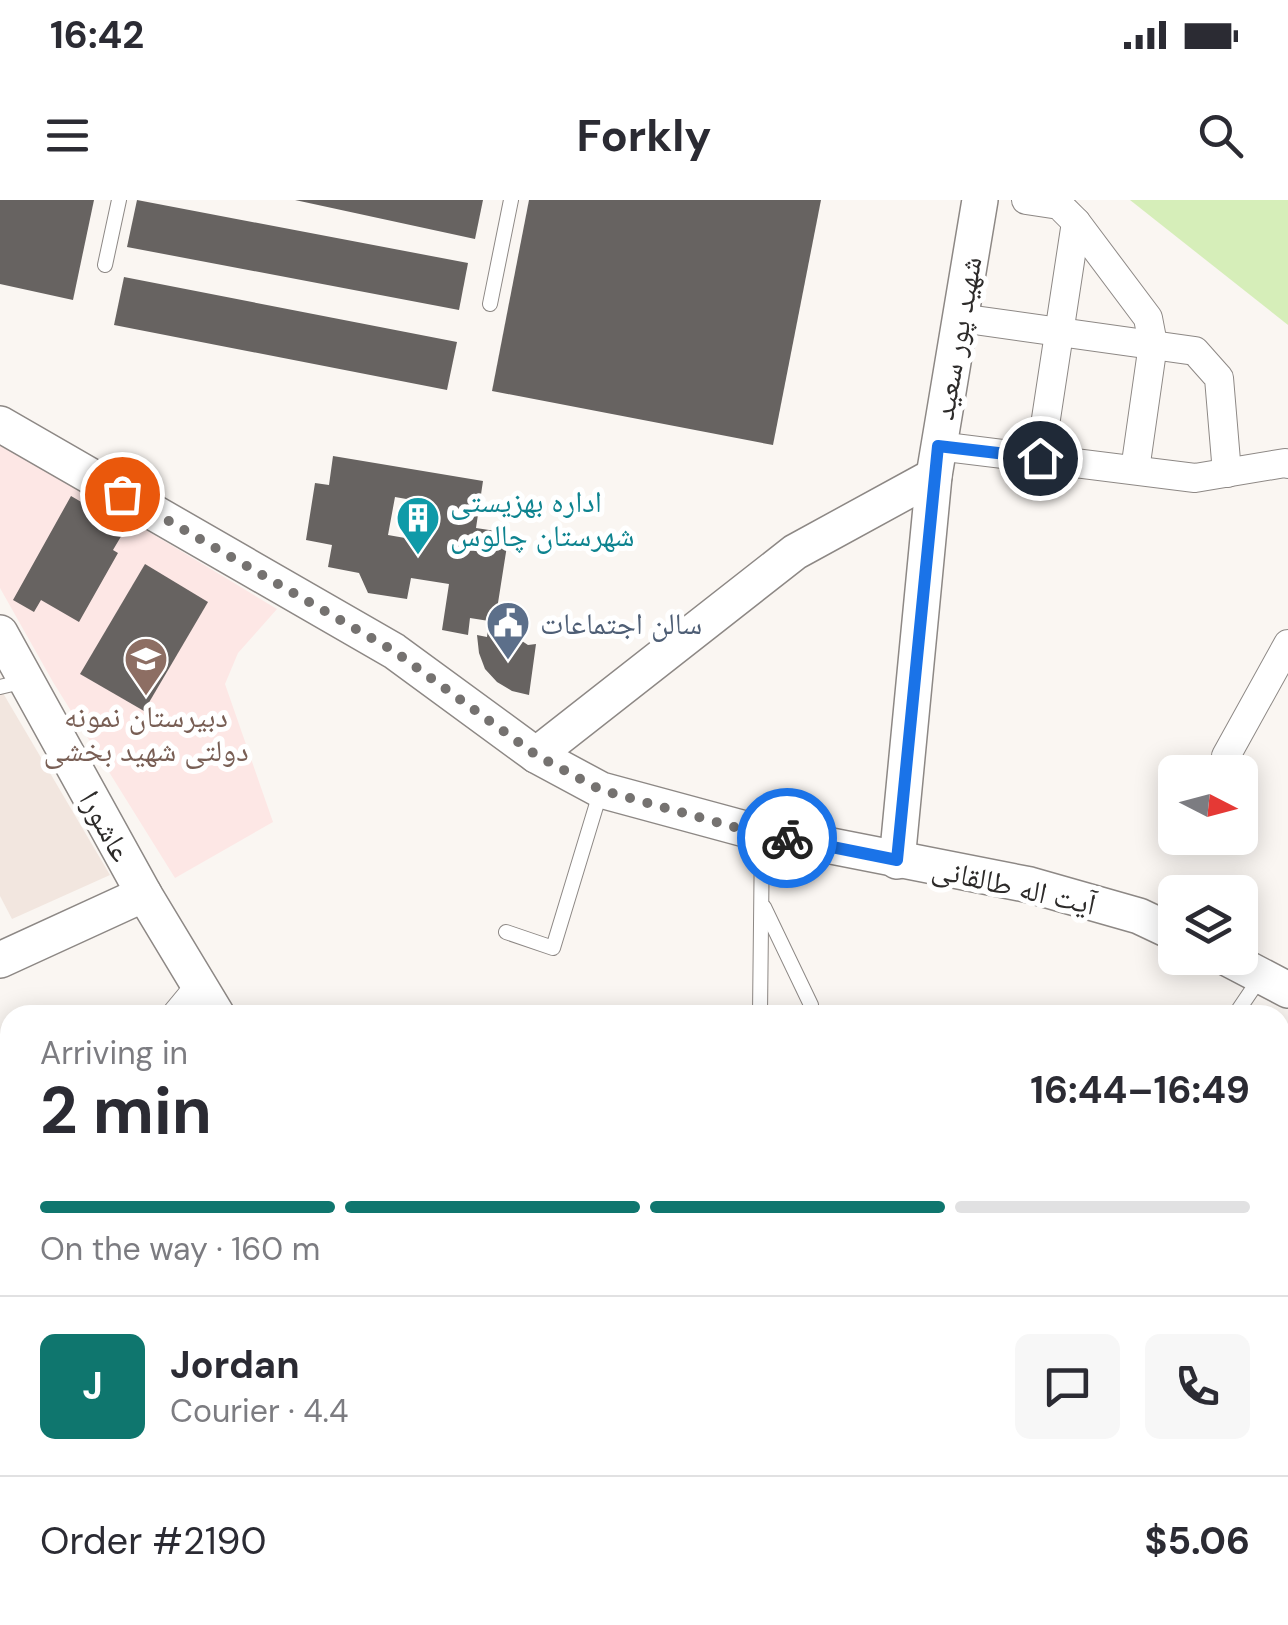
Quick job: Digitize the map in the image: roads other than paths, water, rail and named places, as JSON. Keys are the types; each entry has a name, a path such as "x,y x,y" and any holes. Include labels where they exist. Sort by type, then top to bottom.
{"street":[{"name":"شهید پور سعید","path":"897,860 936,461 980,200"},
{"path":"1026,200 1060,205 1148,318 1153,344 1135,470"},
{"path":"1040,458 1076,222"},
{"path":"960,318 1196,351 1219,378 1227,473"},
{"name":"آیت اله طالقانی","path":"0,424 394,651 536,755 601,790 762,833 1030,885 1158,925"},
{"path":"536,755 794,552 936,461 1040,458 1195,478 1288,464"},
{"name":"عاشورا","path":"0,633 13,684 208,1000"},
{"path":"1227,755 1288,644"},
{"path":"0,960 144,894"}],"lane":[{"path":"105,265 119,200"},
{"path":"490,304 510,200"},
{"path":"506,932 553,948 601,790"},
{"path":"760,1005 762,833"},
{"path":"761,902 811,1005"},
{"path":"1247,1005 1275,982"}],"place":[{"name":"اداره بهزیستی شهرستان چالوس","path":"418,556"},
{"name":"سالن اجتماعات","path":"508,661"},
{"name":"دبیرستان نمونه دولتی شهید بخشی","path":"146,697"}]}
